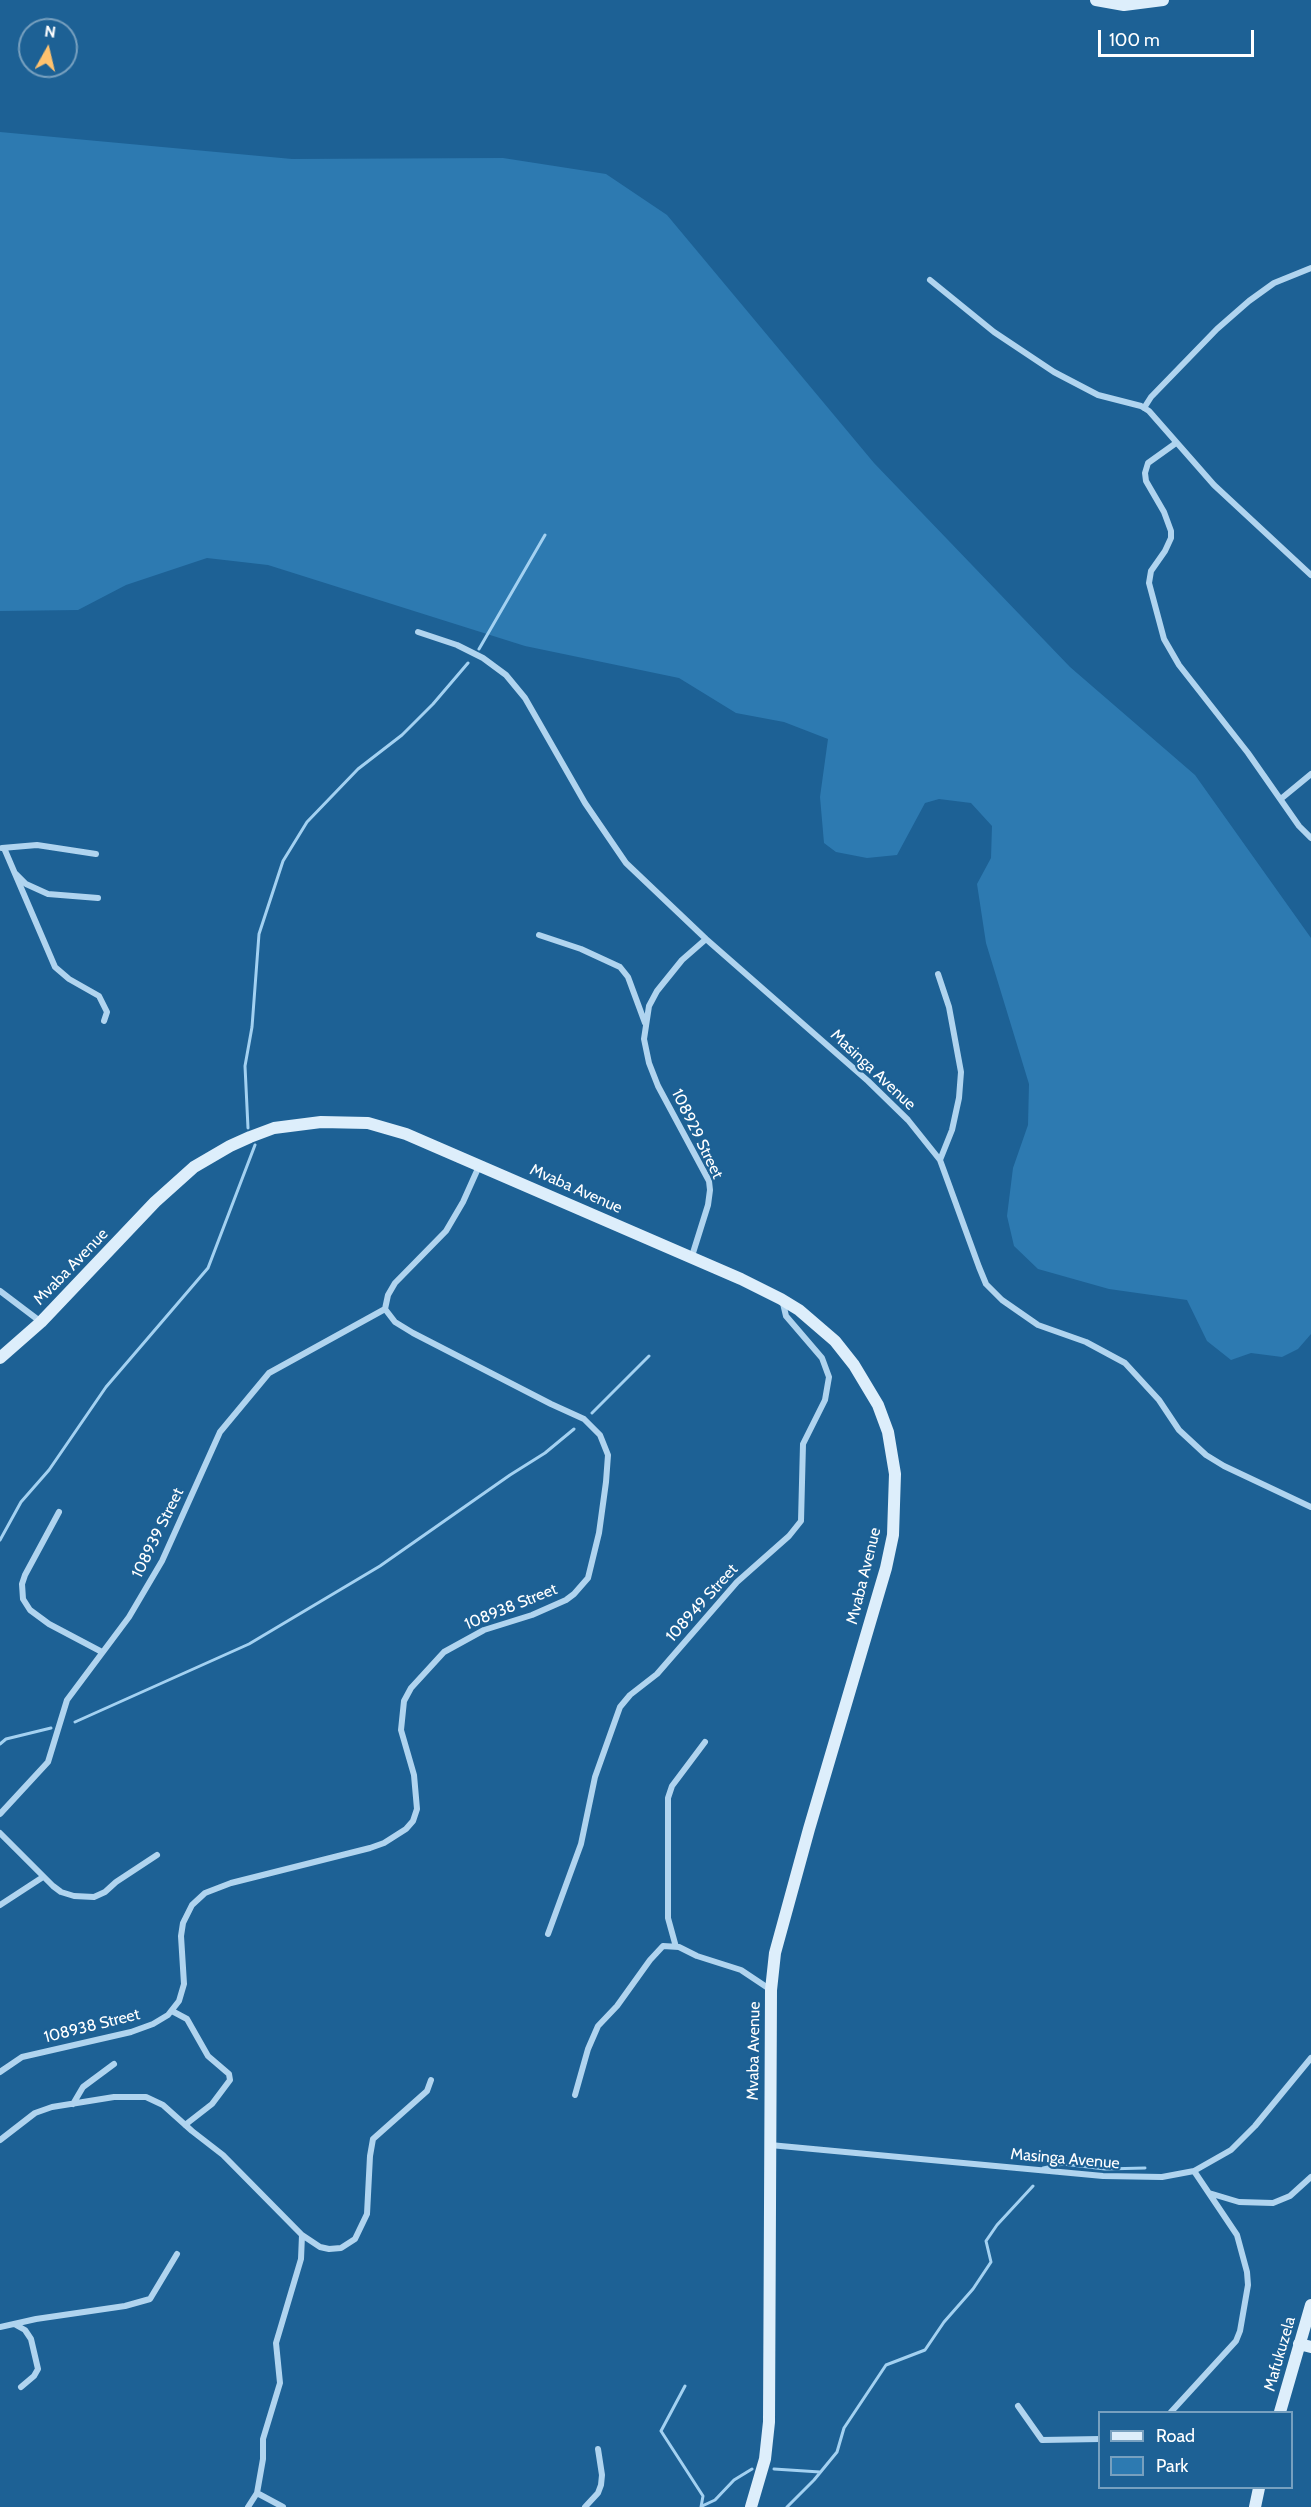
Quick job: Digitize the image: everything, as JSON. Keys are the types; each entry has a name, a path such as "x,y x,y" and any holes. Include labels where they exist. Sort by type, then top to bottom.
{"street":[{"path":"1096,0 1124,4 1163,0"},
{"path":"1144,408 1157,391 1217,329 1249,301 1274,283 1311,269"},
{"path":"930,280 994,332 1054,372 1098,395 1144,408 1221,493 1311,575"},
{"path":"1176,443 1148,463 1145,473 1146,481 1164,512 1171,531 1165,551 1151,571 1149,583 1164,639 1179,665 1281,798 1299,826 1311,838"},
{"name":"Masinga Avenue","path":"418,632 457,645 483,658 506,675 525,698 581,798 626,863 706,939 893,1105 940,1160 986,1284 1002,1300 1038,1325 1086,1342 1125,1363 1159,1400 1179,1430 1206,1455 1224,1466 1311,1507"},
{"path":"1281,798 1311,774"},
{"path":"96,854 37,845 2,849 55,967 69,979 99,996 107,1012 104,1021"},
{"path":"14,872 26,884 48,894 98,898"},
{"name":"108929 Street","path":"539,935 594,954 620,967 628,977 645,1024"},
{"name":"108929 Street","path":"692,1256 708,1205 709,1182 649,1063 644,1039 649,1006 667,977 706,939"},
{"path":"938,974 949,1007 961,1072 957,1108 940,1160"},
{"name":"Mvaba Avenue","path":"0,1358 41,1322 175,1183 209,1157 250,1137 298,1123 368,1123 406,1134 480,1164 692,1256 781,1299 818,1324 835,1341 866,1384 888,1432 895,1474 896,1502 893,1535 886,1568 775,1953 771,1990 769,2145 770,2422 765,2459 751,2507"},
{"path":"385,1309 388,1296 395,1283 427,1252 449,1225 480,1164"},
{"path":"0,1291 41,1322"},
{"name":"108949 Street","path":"548,1934 581,1844 595,1777 620,1707 630,1695 657,1674 737,1582 789,1536 801,1521 802,1444 825,1400 829,1377 822,1358 786,1316 781,1299"},
{"name":"108939 Street","path":"0,1814 48,1762 57,1739 63,1709 72,1692 129,1617 162,1561 215,1440 258,1385 284,1364 385,1309"},
{"name":"108938 Street","path":"0,2072 22,2057 131,2032 153,2024 172,2011 184,1984 182,1930 192,1905 214,1888 370,1848 384,1843 406,1829 413,1821 417,1809 414,1775 400,1730 400,1715 411,1688 444,1652 484,1630 532,1615 566,1600 584,1585 591,1570 599,1533 606,1482 608,1455 600,1435 584,1419 413,1333 395,1322 385,1309"},
{"path":"59,1512 25,1575 22,1584 24,1599 30,1610 49,1624 102,1652"},
{"path":"676,1947 668,1918 668,1798 672,1786 705,1742"},
{"path":"0,1833 44,1877 68,1895 83,1898 94,1897 105,1892 116,1882 157,1856"},
{"path":"0,1905 44,1877"},
{"path":"575,2095 588,2049 598,2026 663,1946 676,1947 741,1970 771,1990"},
{"path":"172,2011 187,2019 208,2056 230,2074 230,2080 212,2104 185,2125"},
{"name":"Masinga Avenue","path":"769,2145 1103,2176 1162,2177 1194,2171 1231,2150 1255,2126 1311,2058"},
{"path":"73,2104 83,2086 114,2064"},
{"path":"0,2140 35,2113 52,2107 114,2097 146,2097 163,2104 223,2155 302,2235 320,2247 341,2248 355,2239 367,2214 373,2139 427,2091 431,2080"},
{"path":"1172,2411 1236,2341 1246,2301 1247,2272 1237,2235 1194,2171"},
{"path":"1209,2193 1239,2202 1273,2204 1290,2196 1311,2177"},
{"path":"248,2507 257,2493 263,2459 263,2439 280,2383 276,2343 301,2259 302,2235"},
{"path":"0,2327 36,2319 125,2306 150,2299 177,2254"},
{"name":"Mafukuzela","path":"1280,2411 1305,2345 1311,2306"},
{"path":"16,2325 31,2338 38,2369 34,2376 21,2387"},
{"path":"1018,2406 1042,2440 1098,2439"},
{"path":"585,2507 598,2493 601,2485 602,2475 597,2449"},
{"path":"1255,2507 1259,2489"},
{"path":"257,2493 283,2507"}],"green space":[{"path":"0,132 292,159 503,158 606,174 667,215 874,463 1070,667 1195,775 1311,938 1311,1334 1298,1349 1282,1357 1251,1353 1231,1360 1207,1341 1187,1300 1109,1289 1038,1269 1014,1246 1007,1216 1013,1168 1028,1125 1029,1084 986,943 977,884 991,858 992,826 971,803 939,799 925,803 897,855 867,858 836,852 824,843 820,797 828,739 784,722 736,713 679,678 525,646 268,565 207,558 126,585 78,610 0,611"}],"waterway":[{"path":"479,649 545,535"},
{"path":"248,1128 245,1066 252,1027 259,934 283,861 307,822 358,769 402,735 433,704 468,663"},
{"path":"0,1540 21,1502 49,1470 106,1387 208,1268 255,1145"},
{"path":"592,1413 649,1356"},
{"path":"75,1722 249,1644 380,1566 545,1453 574,1429"},
{"path":"0,1744 6,1739 51,1728"},
{"path":"1043,2168 1063,2164 1105,2169 1145,2168"},
{"path":"787,2507 814,2480 837,2452 844,2428 886,2365 925,2350 944,2322 973,2289 991,2262 986,2241 997,2225 1033,2186"},
{"path":"685,2386 661,2431 703,2496 701,2507"},
{"path":"702,2506 715,2500 734,2480 752,2469"},
{"path":"774,2469 820,2472"}]}
